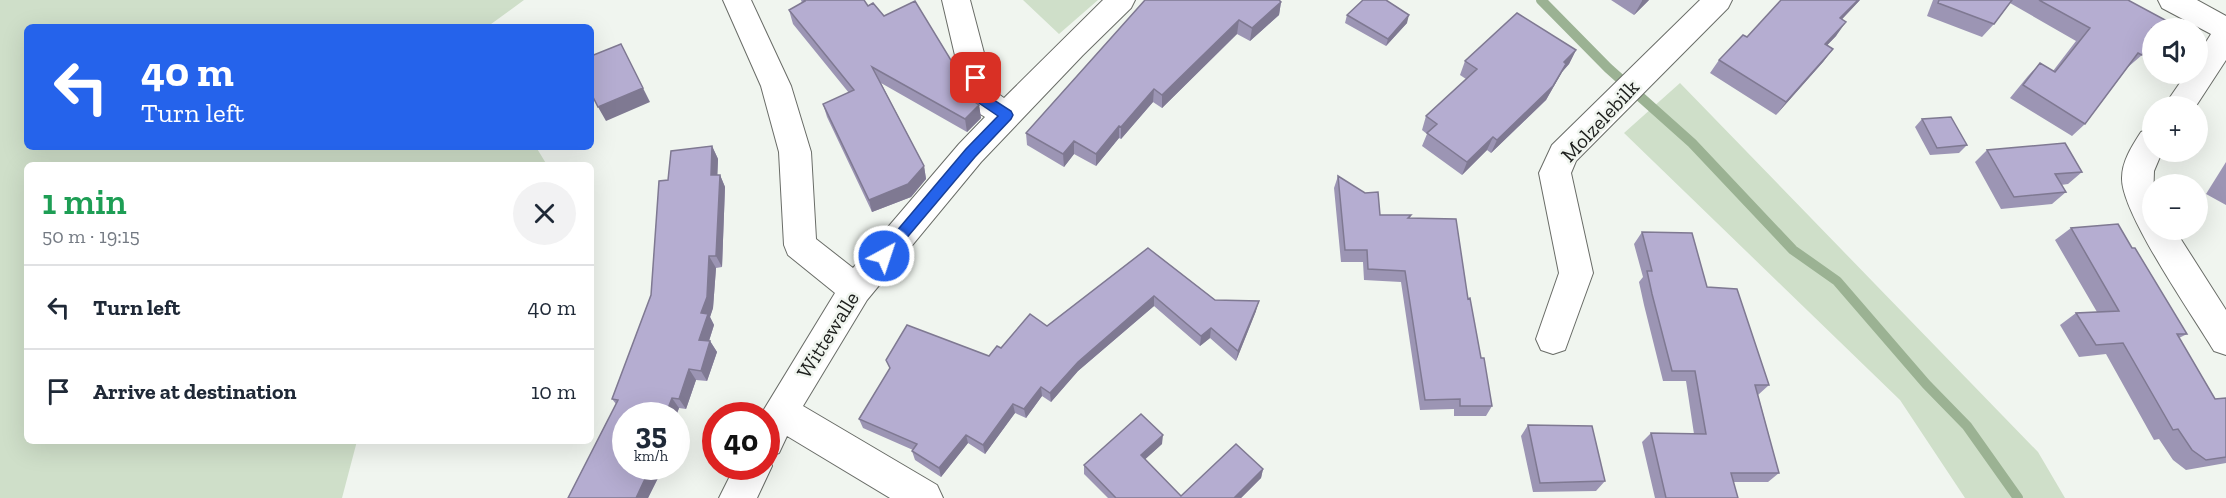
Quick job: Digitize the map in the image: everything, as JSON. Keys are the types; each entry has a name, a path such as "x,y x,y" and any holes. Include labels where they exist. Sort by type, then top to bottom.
{"street":[{"path":"737,0 776,86 795,152 800,245 855,290"},
{"path":"956,0 980,98 1006,115"},
{"name":"Wittewalle","path":"780,414 855,290 970,153 1121,0"},
{"name":"Molzelebilk","path":"1553,339 1576,273 1555,173 1563,154 1718,0"},
{"path":"2172,0 2226,29"},
{"path":"2186,96 2226,34"},
{"path":"2142,162 2136,176 2142,201"},
{"path":"2164,240 2226,340"},
{"path":"780,429 924,498"},
{"path":"738,498 747,480"}],"green space":[{"path":"0,0 524,0 491,24 24,24 24,150 538,150 545,162 24,162 24,444 356,444 342,498 0,498"},
{"path":"1023,0 1098,0 1059,34"},
{"path":"1680,83 2038,452 2065,498 1965,498 1900,400 1624,133"}],"building":[{"path":"804,0 864,0 868,6 873,3 884,16 915,1 957,70 965,95 979,105 965,119 872,67 924,166 908,184 869,200 823,104 854,90 789,10"},
{"path":"1145,0 1279,0 1281,2 1252,28 1239,20 1162,95 1154,89 1096,154 1074,141 1063,154 1026,133"},
{"path":"1363,0 1386,0 1409,15 1388,39 1347,15"},
{"path":"1781,0 1858,0 1840,18 1846,22 1825,44 1833,49 1786,102 1719,60 1743,35 1747,37"},
{"path":"1939,0 2012,0 1994,24 1938,3"},
{"path":"2039,0 2128,0 2161,18 2142,18 2142,55 2138,53 2085,124 2023,85 2040,63 2055,72 2090,28"},
{"path":"1517,13 1576,50 1564,62 1566,64 1553,86 1497,140 1493,137 1467,162 1427,133 1437,124 1426,116 1477,69 1465,61"},
{"path":"621,44 643,88 598,107 594,99 594,55"},
{"path":"1951,117 1967,145 1937,148 1922,119"},
{"path":"2065,143 2082,172 2055,174 2066,192 2014,197 1987,150"},
{"path":"712,146 711,175 720,175 716,256 709,256 707,297 701,313 708,314 699,340 710,341 701,371 689,369 679,399 672,398 670,402 617,402 618,400 612,399 651,295 659,181 668,180 671,151"},
{"path":"1338,176 1365,193 1378,192 1380,215 1456,219 1468,299 1470,298 1481,358 1484,358 1492,406 1460,406 1460,399 1425,400 1405,271 1368,269 1367,250 1345,250"},
{"path":"2118,224 2187,334 2177,334 2215,399 2226,398 2226,457 2206,460 2192,450 2178,429 2173,430 2123,343 2096,345 2076,313 2119,311 2071,228"},
{"path":"1642,232 1692,233 1707,287 1737,289 1769,385 1755,385 1779,473 1731,473 1738,498 1666,498 1651,433 1706,434 1695,371 1672,371 1647,271 1652,271"},
{"path":"1148,248 1215,300 1259,301 1238,351 1211,328 1201,336 1154,296 1078,362 1050,393 1041,387 1024,409 1013,404 983,445 966,435 939,468 912,451 917,444 859,419 890,368 886,360 907,325 989,356 997,346 1001,348 1030,314 1047,326"},
{"path":"612,412 612,480 644,480 636,498 568,498"},
{"path":"1141,414 1163,435 1141,455 1181,496 1236,444 1263,469 1234,498 1116,498 1084,465"},
{"path":"1528,425 1592,426 1605,481 1540,483"}],"waterway":[{"path":"1541,0 1608,68 1692,143 1793,250 1837,281 1926,384 1967,426 2018,498"}],"route":[{"path":"884,256 970,153 1006,115 980,98 976,78"}]}
